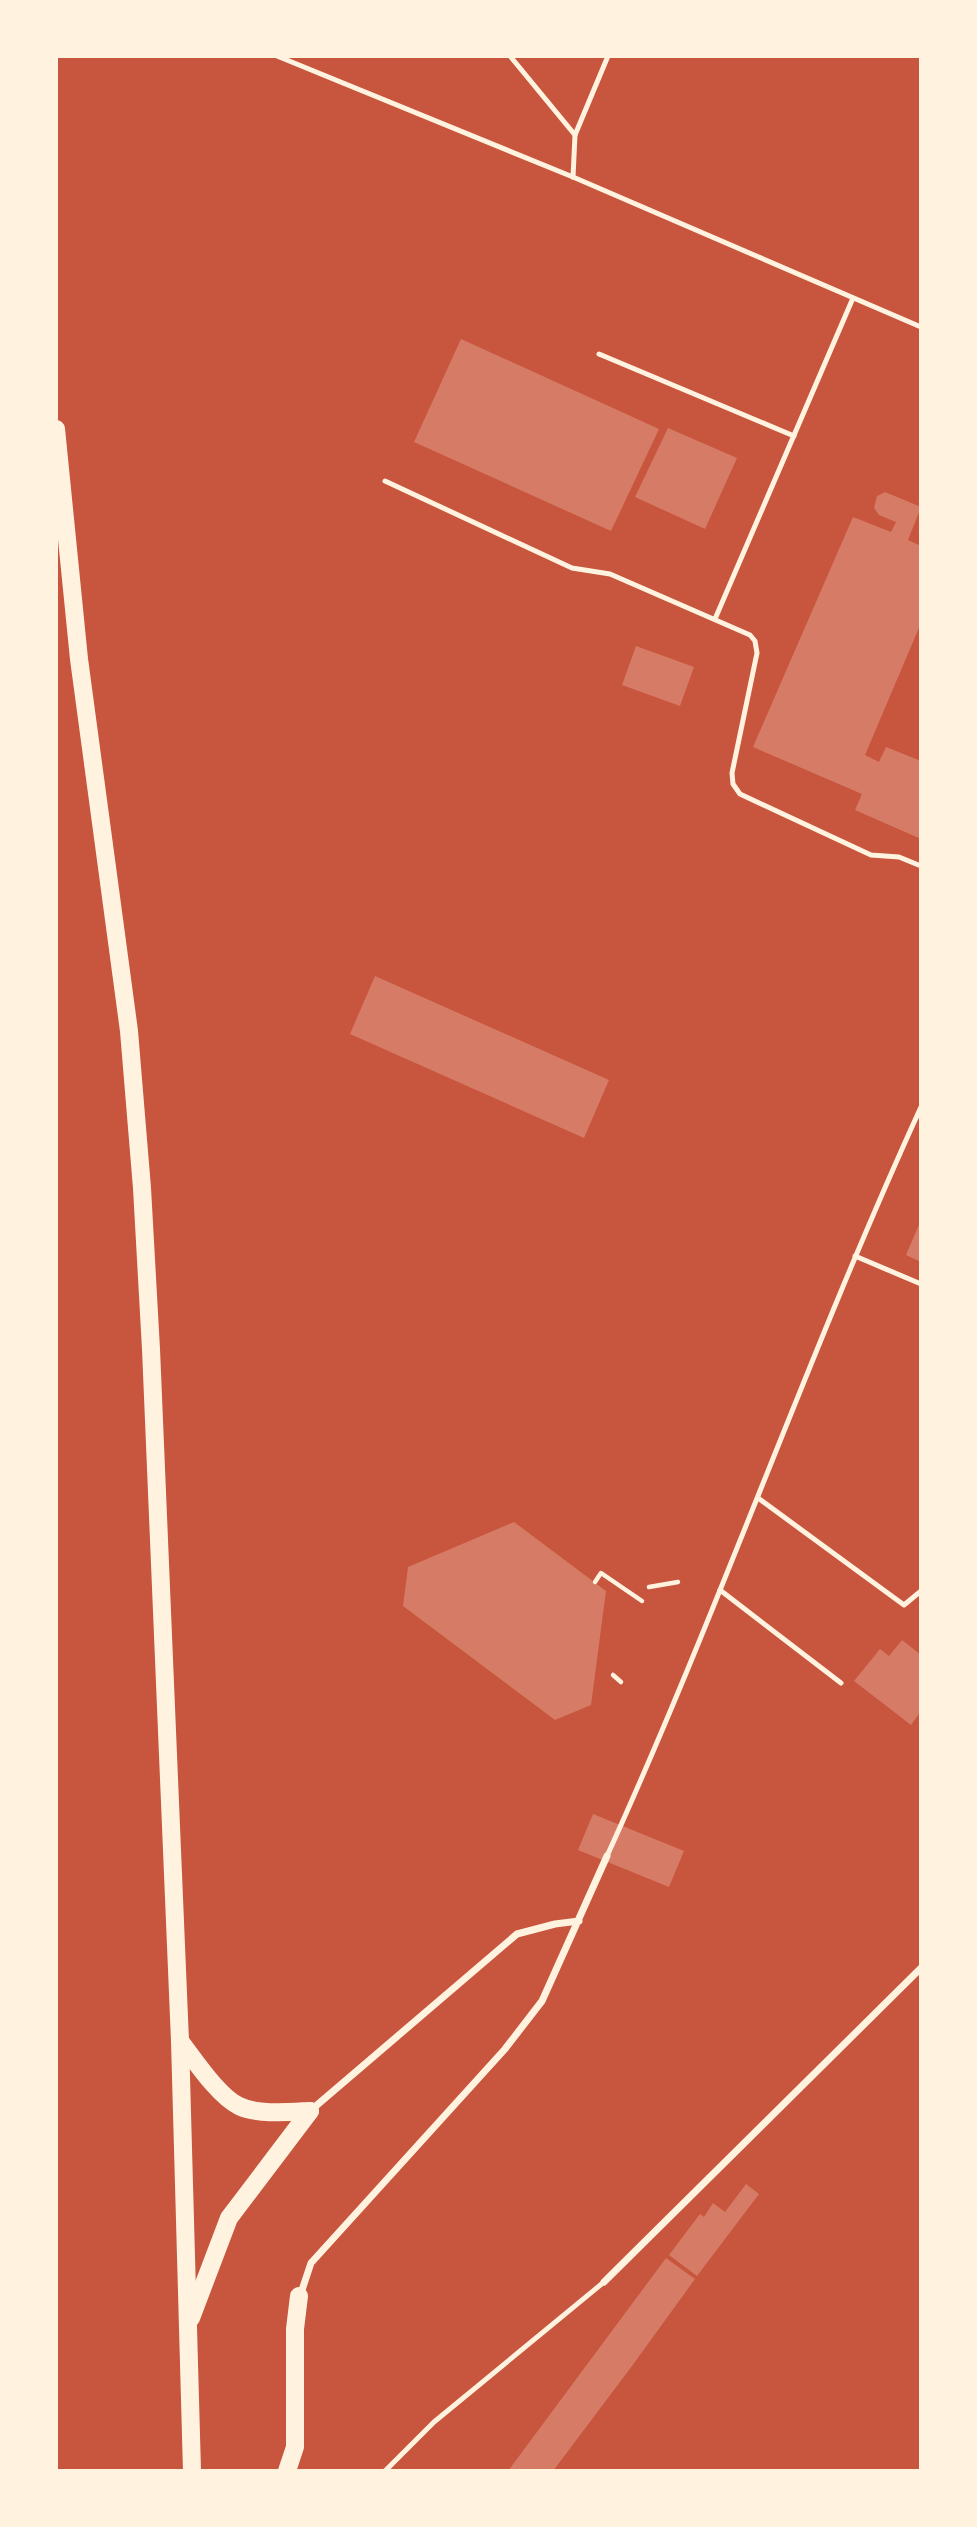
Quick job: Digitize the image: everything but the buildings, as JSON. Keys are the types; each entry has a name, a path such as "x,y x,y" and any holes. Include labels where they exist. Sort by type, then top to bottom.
{"main road":[{"path":"56,429 79,659 129,1031 142,1188 180,2041 192,2471"},
{"path":"180,2041 215,2086 239,2106 272,2112 310,2111"},
{"path":"187,2326 229,2218 310,2111"},
{"path":"287,2471 295,2447 295,2329 299,2296"}],"street":[{"path":"299,2296 311,2263 505,2049 542,2001 607,1856"},
{"path":"310,2111 517,1934 579,1921"},
{"path":"604,2282 921,1968"}],"lane":[{"path":"277,56 573,177 921,327"},
{"path":"510,56 575,135"},
{"path":"573,177 575,135 608,56"},
{"path":"715,619 853,298"},
{"path":"599,354 794,436"},
{"path":"385,481 572,568 610,574 750,635 758,647 734,761 733,784 740,794 871,855 899,857 921,866"},
{"path":"607,1856 720,1590 855,1256 920,1111"},
{"path":"855,1256 921,1284"},
{"path":"758,1497 904,1605 921,1591"},
{"path":"720,1590 841,1683"},
{"path":"385,2471 433,2422 604,2282"}],"path":[{"path":"594,1583 601,1573 642,1601"},
{"path":"649,1587 678,1582"},
{"path":"613,1675 621,1682"}]}
